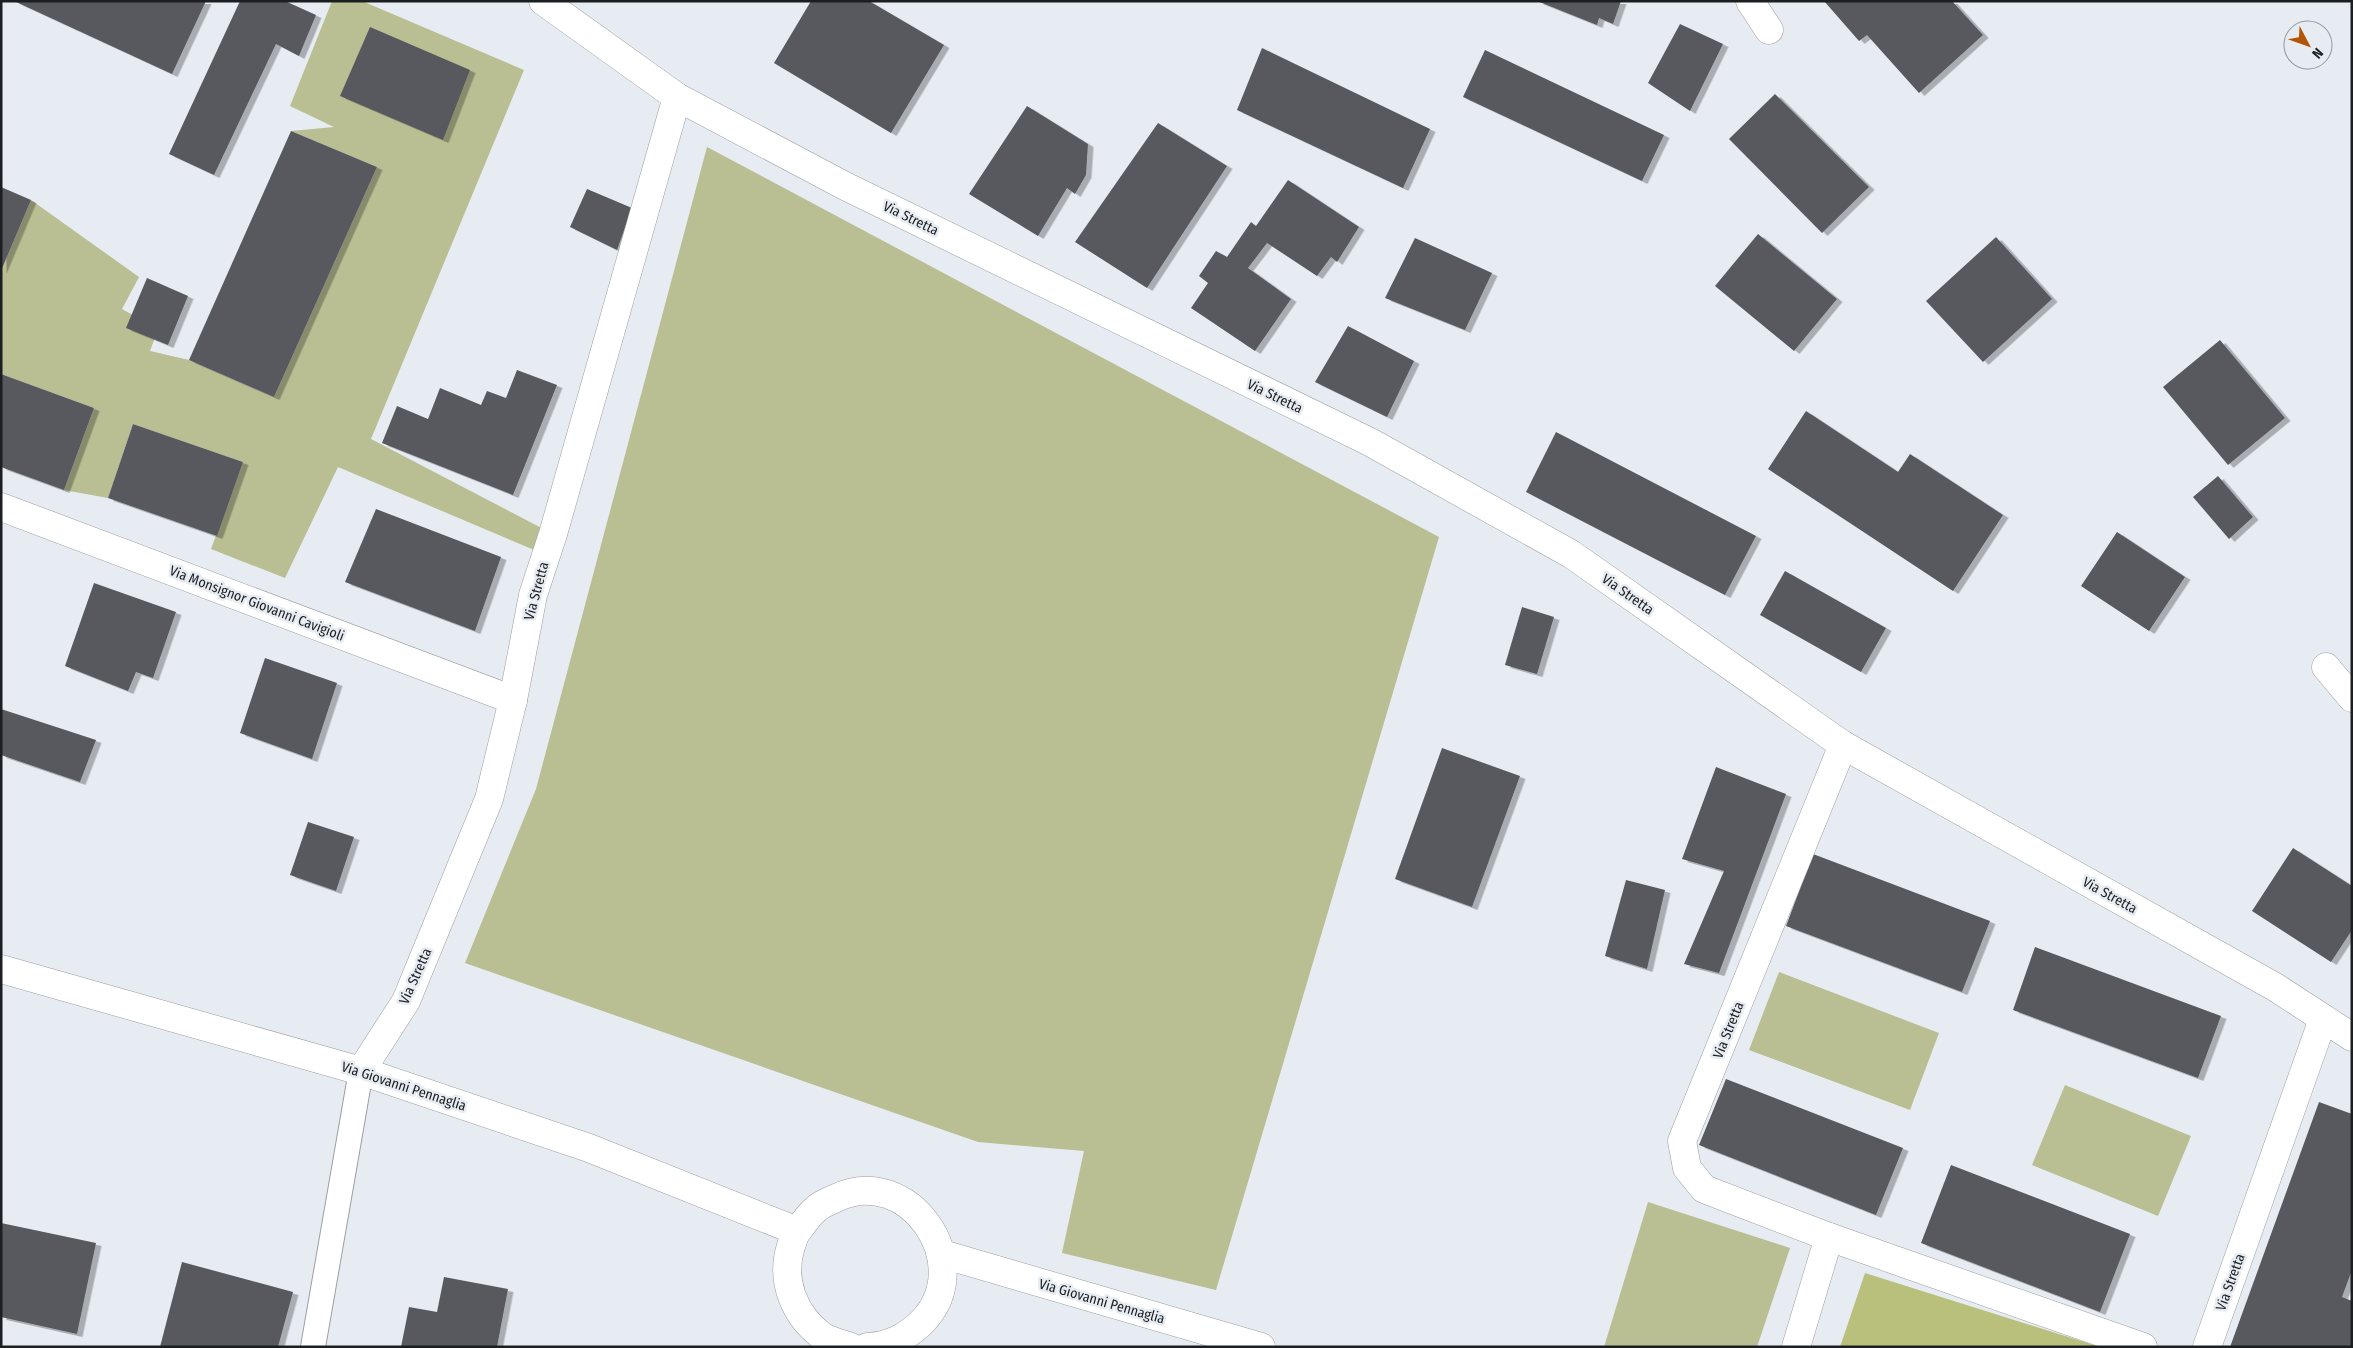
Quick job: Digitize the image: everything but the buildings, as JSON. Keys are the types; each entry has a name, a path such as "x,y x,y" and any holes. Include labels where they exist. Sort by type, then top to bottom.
{"street":[{"name":"Via Stretta","path":"543,1 677,96 845,186 1370,442 1563,550 1843,746 2275,988 2352,1037"},
{"path":"1750,1 1769,30"},
{"name":"Via Stretta","path":"361,1071 406,1001 489,799 513,700 533,595 553,534 677,96"},
{"name":"Via Monsignor Giovanni Cavigioli","path":"1,507 513,700"},
{"path":"2326,667 2352,698"},
{"name":"Via Stretta","path":"1843,746 1682,1141 1688,1168 1704,1188 1829,1237 2143,1347"},
{"name":"Via Giovanni Pennaglia","path":"1,969 361,1071 590,1148 797,1231"},
{"name":"Via Stretta","path":"2207,1347 2324,1019"},
{"path":"851,1347 824,1337 802,1316 789,1290 787,1259 797,1231 817,1207 846,1193 878,1192 907,1203 930,1225 942,1254 942,1284 930,1313 910,1334 882,1346 867,1347"},
{"path":"1796,1347 1829,1237"},
{"name":"Via Giovanni Pennaglia","path":"942,1254 1261,1347"}],"lane":[{"path":"313,1347 361,1071"}],"green space":[{"path":"332,1 362,1 524,70 371,439 553,534 546,555 338,467 285,578 211,549 243,462 133,424 108,498 64,490 94,408 1,374 1,271 31,200 139,277 122,309 158,329 150,351 189,360 274,397 377,167 291,131 334,127 290,106"},
{"path":"707,147 1439,537 1216,1290 1062,1253 1084,1151 978,1142 465,963 536,789"},
{"path":"1779,972 1939,1033 1910,1110 1749,1050"},
{"path":"2065,1085 2191,1136 2158,1216 2032,1165"},
{"path":"1648,1202 1790,1248 1757,1347 1604,1347"},
{"path":"1865,1273 2100,1347 1840,1347"}]}
